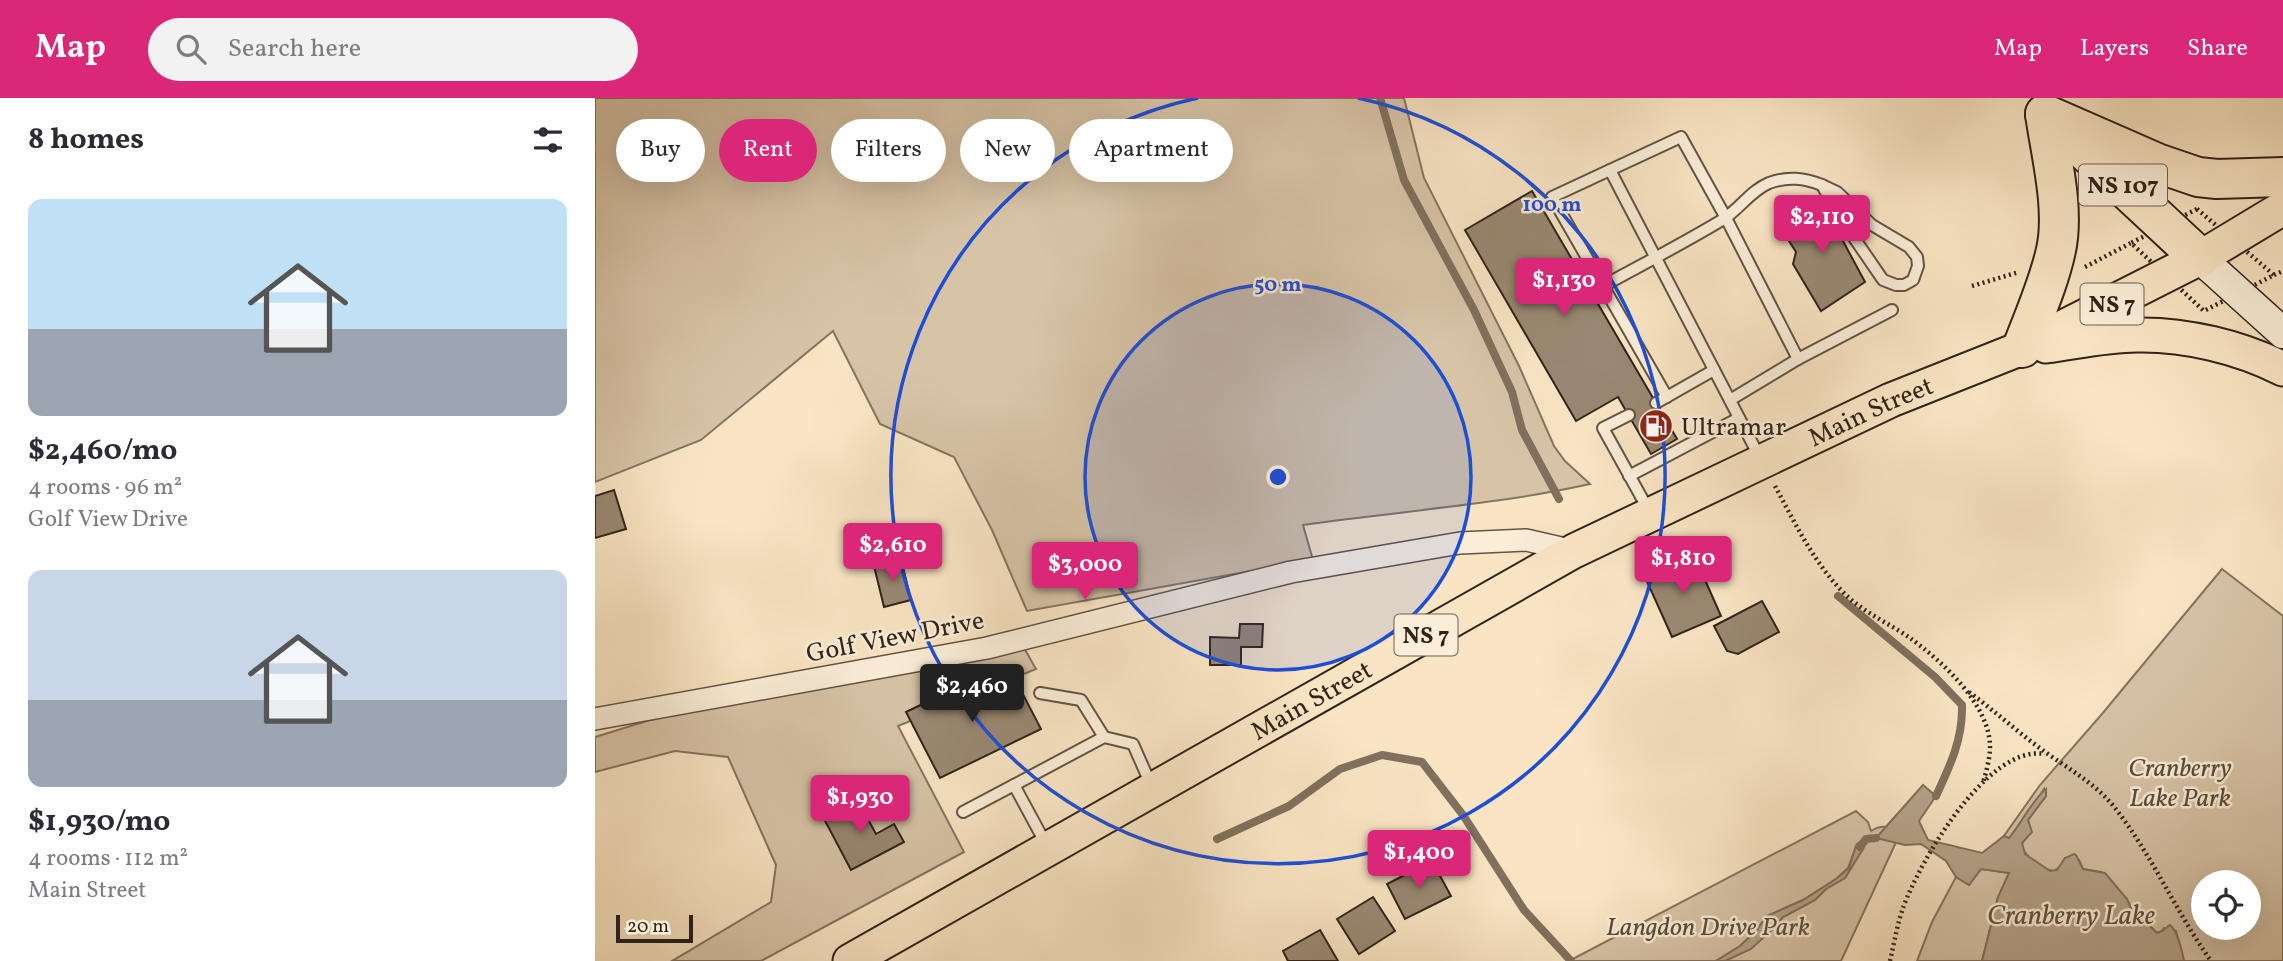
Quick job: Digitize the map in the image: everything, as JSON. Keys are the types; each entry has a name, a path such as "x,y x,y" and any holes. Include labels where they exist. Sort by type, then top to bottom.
{"highway":[{"path":"2036,106 2157,163 2197,177 2283,177"},
{"path":"2022,348 2056,250 2058,230 2058,206 2036,106"},
{"name":"NS 107","path":"2036,106 2200,258"}],"main road":[{"name":"NS 7","path":"2200,258 2283,208"},
{"path":"2200,258 2283,333"},
{"name":"Main Street","path":"851,961 1574,551 1891,400 2022,348 2200,258"},
{"path":"2022,348 2137,335 2219,346 2283,369"}],"street":[{"name":"Golf View Drive","path":"595,719 987,648 1291,572 1460,543 1526,540 1574,551"}],"lane":[{"path":"1667,397 1552,197 1681,137 1798,359"},
{"path":"1610,170 1761,461"},
{"path":"1603,286 1726,218 1753,191 1787,178 1805,178 1837,192 1873,225 1909,247 1917,257 1918,266 1913,281 1896,285 1882,280 1822,186"},
{"path":"1730,400 1798,359 1892,310"},
{"path":"1656,403 1714,370"},
{"path":"1629,415 1603,428 1651,514"},
{"path":"1629,476 1739,418"},
{"path":"1040,693 1081,700 1104,737"},
{"path":"963,812 1104,737 1133,744 1153,789"},
{"path":"1014,785 1048,849"}],"path":[{"path":"2078,270 2131,243"},
{"path":"1972,286 2025,271"},
{"path":"2274,275 2283,271"},
{"path":"1761,461 1803,538 1833,580 1869,614 1909,638 1941,664 1977,706 1986,726 1990,745 1983,783"},
{"path":"1965,690 2010,722 2048,754 2084,778 2114,807 2152,863 2180,914 2211,961"},
{"path":"1890,961 1902,909 1929,853 1964,802 2000,768 2013,760 2041,752 2048,754"}],"green space":[{"path":"595,98 1404,98 1424,178 1519,366 1554,446 1565,461 1590,484 1483,503 1303,525 1313,560 1027,611 992,530 954,457 880,424 833,331 701,440 595,482"},
{"name":"Cranberry Lake Park","path":"2222,569 2283,616 2283,961 2184,961 2176,931 2164,928 2157,933 2134,913 2129,903 2101,872 2083,869 2079,860 2065,858 2061,866 2054,871 2035,862 2021,846 2030,833 2028,820 2046,796 2044,789 2010,839 2004,836 2040,785"},
{"path":"1023,646 1036,669 898,726 964,852 761,961 672,961 771,902 776,865 728,757 675,751 595,772 595,737 663,716"},
{"name":"Langdon Drive Park","path":"1856,811 1868,822 1871,831 1886,827 1898,838 1841,961 1725,961 1751,948 1783,917 1815,900 1826,889 1845,878 1864,847 1865,839 1857,844 1848,868 1836,879 1803,900 1767,916 1740,946 1716,961 1569,961"},
{"path":"1981,869 2010,873 1998,897 1982,961 1917,961 1932,922 1956,877 1969,885"}],"water":[{"name":"Cranberry Lake","path":"1923,785 1936,796 1919,821 1928,840 1982,853 2004,836 2009,838 2046,789 2046,796 2028,820 2032,832 2022,843 2025,854 2050,871 2057,870 2065,858 2074,854 2083,869 2105,873 2127,899 2135,917 2157,933 2170,925 2173,928 2184,961 1982,961 1998,897 2009,873 1981,869 1969,885 1956,877 1946,861 1921,844 1905,845 1876,838"},
{"path":"1866,839 1845,878 1826,889 1815,900 1783,917 1751,949 1725,961 1716,961 1740,946 1767,916 1803,900 1836,879 1849,868 1856,846"}],"building":[{"path":"1532,191 1677,439 1651,454 1618,397 1576,421 1465,230"},
{"path":"1824,200 1865,282 1821,311 1793,264 1796,252 1778,224"},
{"path":"614,490 626,529 595,538 595,496"},
{"path":"1694,555 1721,616 1672,637 1645,577"},
{"path":"901,559 911,600 884,607 874,566"},
{"path":"1762,601 1779,632 1738,654 1727,651 1714,626"},
{"path":"1240,624 1263,624 1262,647 1241,647 1241,665 1210,665 1210,637 1239,638"},
{"path":"976,678 984,694 1015,679 1041,729 940,778 906,712"},
{"path":"857,799 876,834 894,824 904,842 851,870 823,817"},
{"path":"1432,861 1451,896 1405,919 1387,884"},
{"path":"1373,897 1395,931 1359,954 1337,919"},
{"path":"1320,930 1338,961 1288,961 1283,951"}],"waterway":[{"path":"1380,98 1404,180 1474,310 1512,392 1522,430 1559,499"},
{"path":"1838,596 1935,677 1962,705 1958,741 1936,796"},
{"path":"1217,839 1289,806 1340,769 1382,755 1422,762 1463,815 1524,910 1571,961"},
{"path":"1860,847 1866,839 1876,838"}],"place":[{"name":"Ultramar","path":"1656,426"}]}
